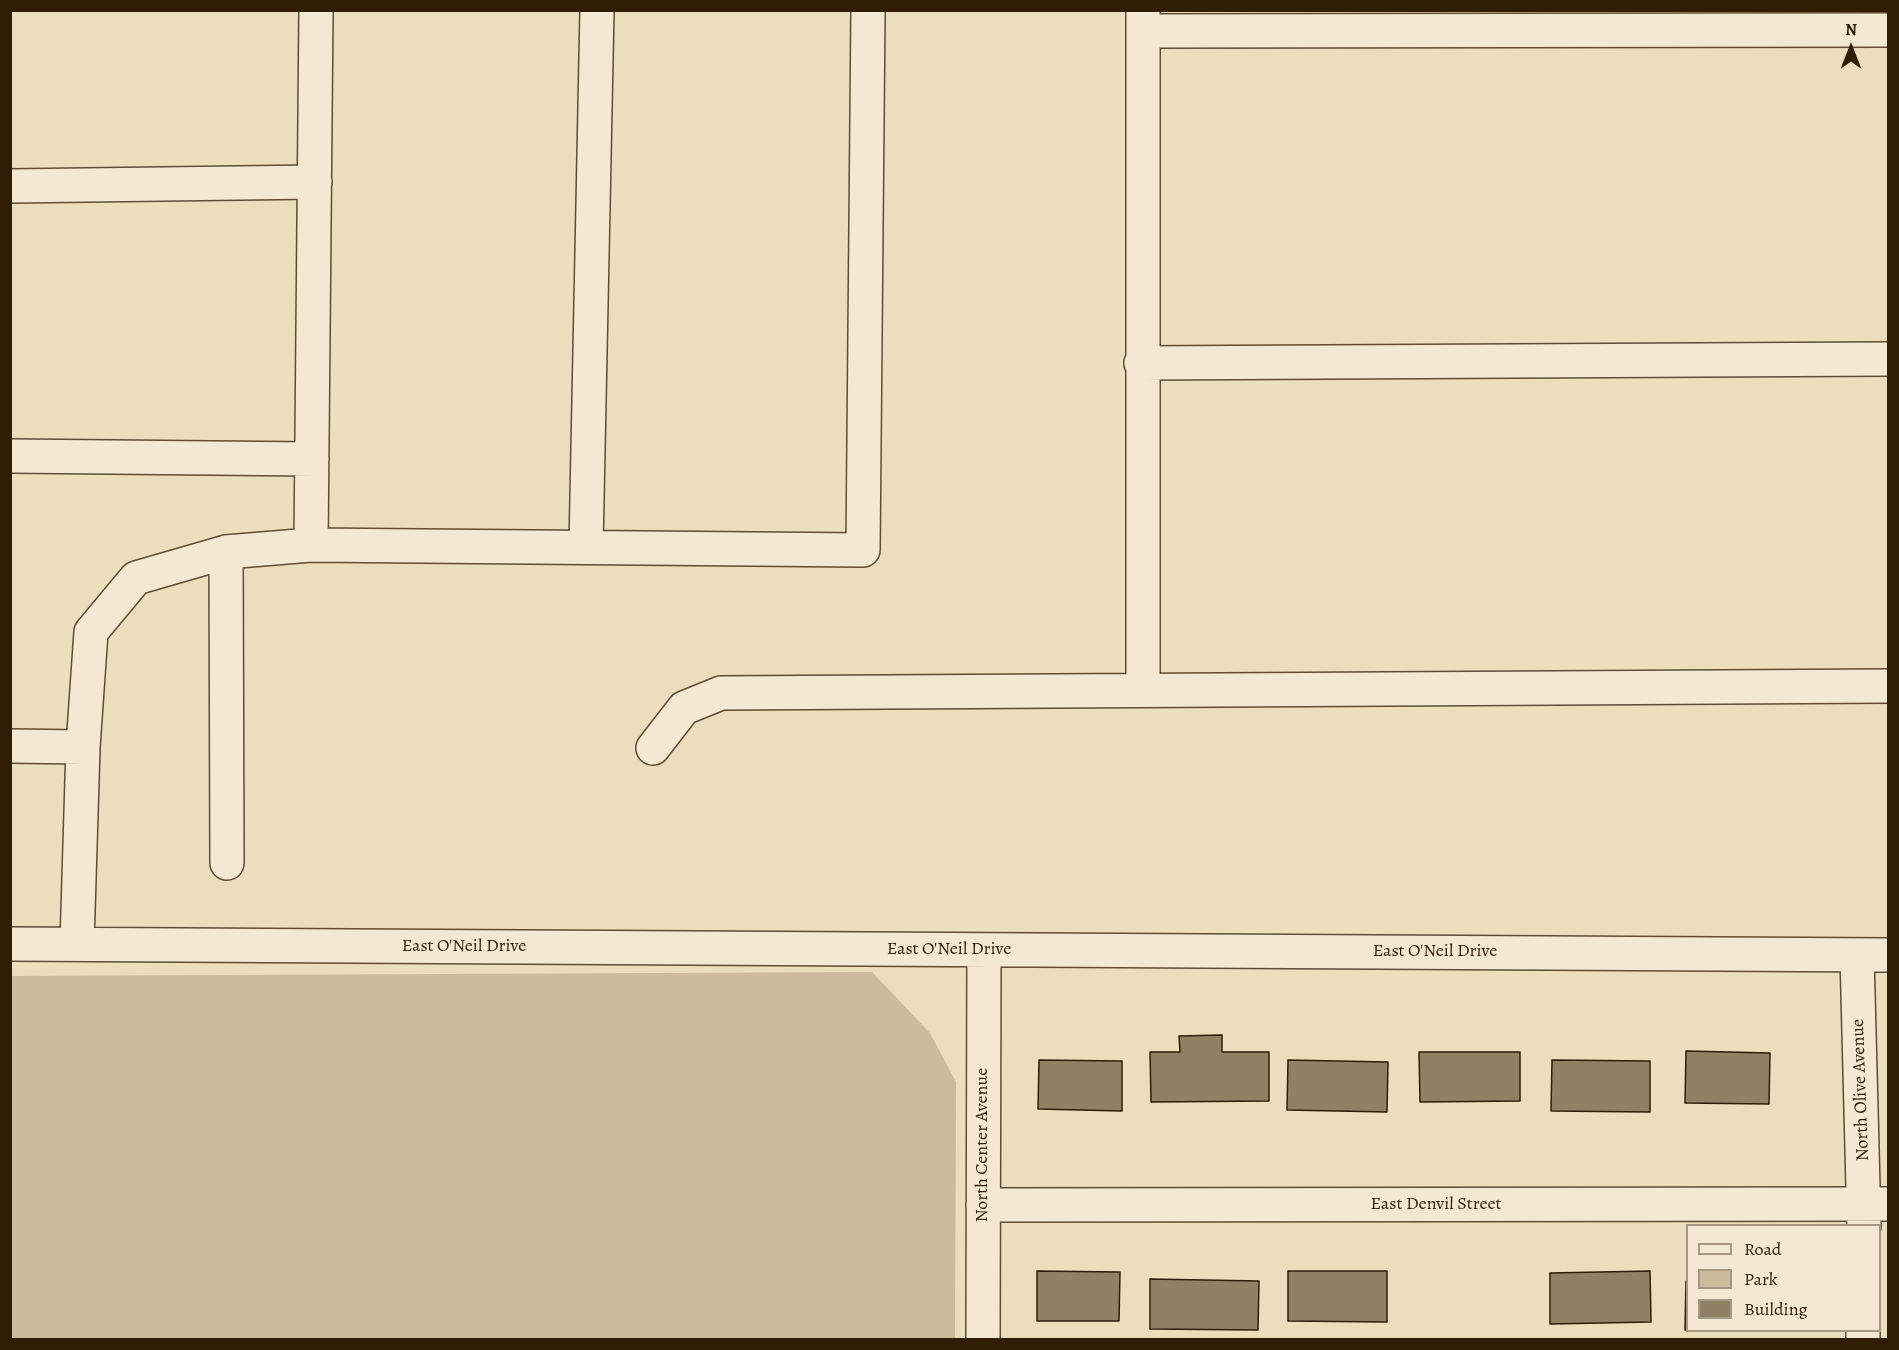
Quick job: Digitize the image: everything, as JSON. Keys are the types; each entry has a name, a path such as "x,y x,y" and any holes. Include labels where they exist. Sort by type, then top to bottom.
{"street":[{"path":"311,545 316,10"},
{"path":"586,547 597,10"},
{"path":"77,944 83,747 91,632 136,578 226,552 311,545 863,550 868,10"},
{"path":"1143,688 1141,363 1143,21 1888,30"},
{"path":"10,186 315,182"},
{"path":"1141,363 1888,359"},
{"path":"10,456 312,459"},
{"path":"226,552 227,863"},
{"path":"654,748 684,708 721,693 1143,688 1888,686"},
{"path":"10,746 83,747"},
{"name":"East O'Neil Drive","path":"10,944 1873,955"},
{"name":"North Center Avenue","path":"983,1340 984,950"},
{"name":"North Olive Avenue","path":"1872,1211 1873,955"},
{"name":"East Denvil Street","path":"982,1205 1872,1211"}],"green space":[{"path":"872,972 930,1033 956,1082 955,1339 11,1339 11,976"}],"building":[{"path":"1222,1035 1222,1052 1269,1052 1269,1101 1151,1102 1150,1052 1180,1052 1179,1036"},
{"path":"1686,1051 1770,1053 1769,1104 1685,1103"},
{"path":"1419,1052 1520,1052 1520,1101 1420,1102"},
{"path":"1039,1060 1122,1061 1122,1111 1038,1109"},
{"path":"1288,1060 1388,1062 1387,1112 1287,1110"},
{"path":"1552,1060 1650,1061 1650,1112 1551,1111"},
{"path":"1037,1271 1120,1272 1119,1321 1037,1321"},
{"path":"1288,1271 1387,1271 1387,1322 1288,1321"},
{"path":"1650,1271 1651,1322 1550,1324 1550,1273"},
{"path":"1150,1279 1259,1281 1258,1330 1150,1329"},
{"path":"1686,1281 1686,1330 1685,1330"}]}
